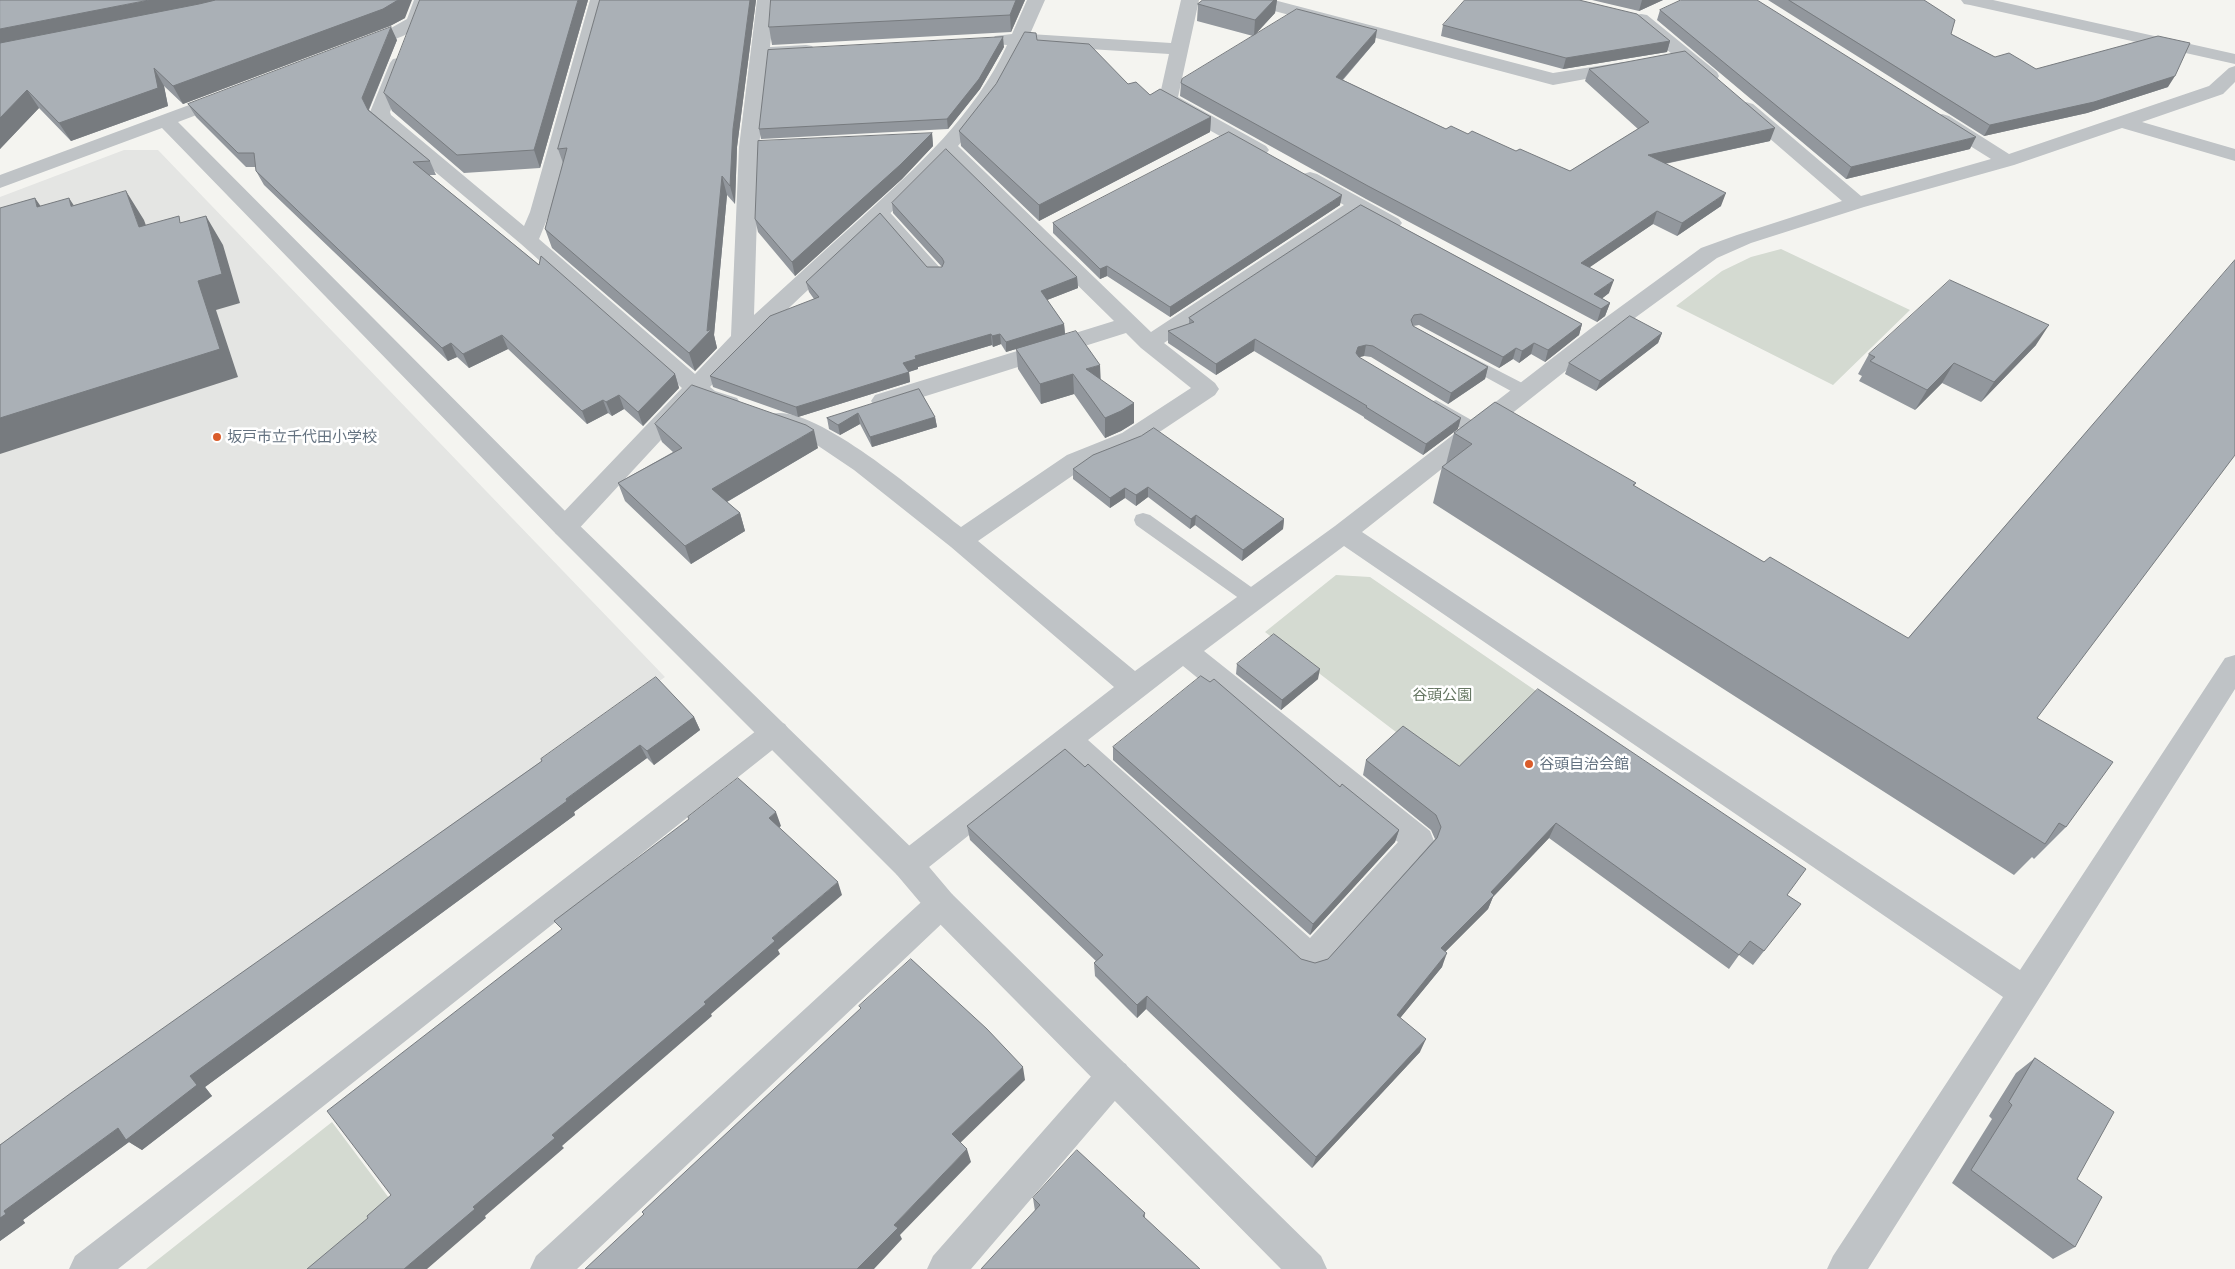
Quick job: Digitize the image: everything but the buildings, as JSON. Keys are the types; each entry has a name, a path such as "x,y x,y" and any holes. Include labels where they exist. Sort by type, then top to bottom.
{"street":[{"path":"423,0 380,112 383,118 528,240 708,397 820,435 863,464 960,540 1134,687"},
{"path":"528,240 540,212 599,0"},
{"path":"742,338 759,146 759,53 766,0"},
{"path":"565,527 742,338 910,184 944,140 988,99 1006,67 1036,0"},
{"path":"1190,0 1168,99 1218,137 1288,167 1410,233"},
{"path":"1254,0 1553,79 1639,64"},
{"path":"1970,0 2235,59"},
{"path":"1640,15 1857,203"},
{"path":"341,53 397,32 415,22"},
{"path":"988,40 1018,39 1179,49"},
{"path":"759,53 819,50"},
{"path":"1668,60 1687,56"},
{"path":"908,865 1134,687 1344,533 1526,392 1589,329 1709,253 1744,239 1857,203 2008,161 2216,90 2235,72"},
{"path":"0,182 239,92"},
{"path":"1925,109 2008,161"},
{"path":"165,120 565,527 776,732 908,865 941,904 1308,1269"},
{"path":"2122,122 2235,155"},
{"path":"944,140 1046,227 1149,344 1207,389 1131,439 1076,461 960,540"},
{"path":"1149,344 1358,205"},
{"path":"866,407 1130,324"},
{"path":"800,427 828,418"},
{"path":"1344,533 2024,992"},
{"path":"1068,740 1311,960 1419,841 1183,650"},
{"path":"1846,1269 2235,666"},
{"path":"88,1269 776,732"},
{"path":"549,1269 941,904"},
{"path":"946,1269 1114,1076"}],"lane":[{"path":"880,210 936,273"},
{"path":"1452,351 1526,392"},
{"path":"1424,399 1476,430"},
{"path":"1142,520 1254,599"}],"shaded area":[{"name":"坂戸市立千代田小学校","path":"124,150 158,150 665,677 0,1148 0,197"}],"green space":[{"path":"1781,249 1910,310 1833,385 1676,306 1722,271 1751,257"},
{"name":"谷頭公園","path":"1336,575 1370,577 1539,693 1451,774 1265,632"},
{"path":"332,1122 392,1202 311,1269 146,1269"}],"place":[{"name":"坂戸市立千代田小学校","path":"217,437"},
{"name":"谷頭自治会館","path":"1529,764"}]}
